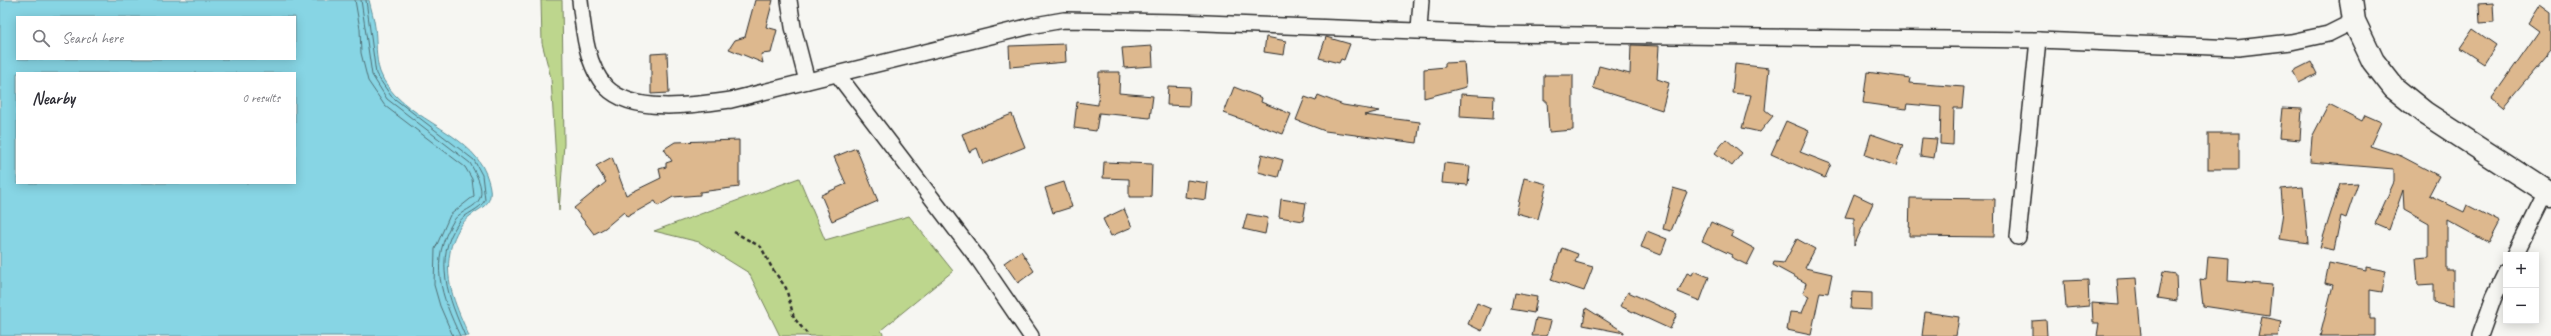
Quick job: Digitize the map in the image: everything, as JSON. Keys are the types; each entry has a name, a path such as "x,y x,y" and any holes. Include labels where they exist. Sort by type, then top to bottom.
{"main road":[{"path":"2353,10 2373,61 2394,88 2425,113 2549,193"}],"street":[{"path":"580,0 583,25 593,66 606,87 626,100 653,105 693,106 731,100 807,81 838,75 1035,25 1064,20 1624,36 2038,40 2238,48 2292,42 2328,34 2353,10"},
{"path":"789,0 793,27 807,81"},
{"path":"1419,30 1421,0"},
{"path":"2018,236 2038,40"},
{"path":"838,75 979,260 1032,336"},
{"path":"2517,252 2549,193"},
{"path":"2480,336 2494,297 2503,278"}],"path":[{"path":"734,232 761,247 772,268 786,288 794,318 809,336"}],"green space":[{"path":"541,0 562,0 564,144 559,211 551,78 542,43"},
{"path":"799,178 825,240 909,216 953,271 881,330 884,336 780,336 749,273 699,242 654,231"}],"water":[{"path":"0,0 369,0 375,24 378,66 389,88 401,101 465,146 477,159 486,174 490,186 489,201 462,224 454,238 450,252 450,285 469,336 0,336"}],"building":[{"path":"755,0 773,0 766,27 777,30 771,53 761,54 763,63 729,49 735,40 745,37"},
{"path":"2493,3 2494,22 2480,23 2479,4"},
{"path":"2540,4 2551,12 2551,50 2503,107 2492,98 2539,31 2528,23"},
{"path":"2473,29 2496,45 2484,64 2460,48"},
{"path":"1266,37 1286,41 1284,55 1264,52"},
{"path":"1326,37 1350,44 1344,60 1341,59 1339,63 1319,58"},
{"path":"1065,44 1066,62 1010,67 1009,46"},
{"path":"1631,45 1659,46 1657,79 1669,83 1662,110 1593,88 1599,66 1630,74"},
{"path":"1152,46 1153,66 1124,68 1122,48"},
{"path":"667,53 669,93 651,94 651,54"},
{"path":"1464,62 1466,87 1424,98 1424,69 1445,67 1445,63"},
{"path":"2311,62 2317,74 2299,83 2293,71"},
{"path":"1735,64 1769,68 1765,110 1773,116 1760,132 1742,128 1751,95 1732,93"},
{"path":"1099,72 1120,72 1119,93 1153,96 1150,118 1099,113 1096,131 1074,128 1077,102 1098,105"},
{"path":"1867,72 1910,78 1909,83 1964,87 1962,108 1954,108 1953,145 1940,144 1941,107 1907,104 1906,109 1863,103"},
{"path":"1544,75 1573,75 1573,130 1549,132 1547,101 1544,101"},
{"path":"1168,86 1190,87 1189,106 1167,105"},
{"path":"1234,87 1262,98 1261,102 1291,114 1283,134 1224,113"},
{"path":"1461,94 1494,96 1493,119 1460,117"},
{"path":"1318,95 1343,105 1380,111 1364,115 1420,122 1417,143 1325,131 1296,120 1305,97 1316,101"},
{"path":"2329,104 2362,121 2365,115 2381,122 2370,146 2401,156 2439,176 2429,195 2464,212 2467,205 2500,222 2489,243 2447,220 2447,270 2453,270 2453,307 2434,303 2434,284 2418,285 2416,258 2429,257 2429,223 2404,209 2403,190 2389,230 2375,224 2394,182 2394,169 2310,162 2312,137"},
{"path":"2282,108 2302,109 2300,140 2279,138"},
{"path":"1012,114 1025,147 983,164 977,148 969,152 962,134"},
{"path":"1786,121 1809,131 1800,152 1831,164 1825,178 1771,154"},
{"path":"2208,133 2239,133 2239,169 2208,169"},
{"path":"1871,134 1903,145 1896,166 1865,155"},
{"path":"1922,138 1937,139 1934,158 1920,156"},
{"path":"1726,139 1742,153 1732,166 1715,153"},
{"path":"739,140 739,187 700,192 700,195 673,197 658,206 655,201 627,217 624,212 605,228 594,234 574,208 606,182 596,166 612,157 626,195 661,178 659,169 666,167 666,163 672,161 664,149 675,142"},
{"path":"856,148 878,201 832,221 821,195 846,184 834,157"},
{"path":"1262,154 1283,160 1278,177 1258,172"},
{"path":"1104,162 1152,164 1151,197 1129,197 1129,179 1103,178"},
{"path":"1444,163 1470,166 1468,185 1442,183"},
{"path":"1524,178 1547,184 1538,219 1516,213"},
{"path":"1187,180 1208,183 1206,200 1185,197"},
{"path":"1064,182 1072,207 1053,213 1045,188"},
{"path":"2358,183 2346,218 2341,216 2334,250 2320,247 2340,184"},
{"path":"2303,187 2308,243 2279,239 2283,212 2281,189"},
{"path":"1673,188 1687,192 1671,231 1663,229"},
{"path":"1854,194 1873,203 1854,246 1854,218 1845,217"},
{"path":"1910,198 1995,199 1994,237 1909,236"},
{"path":"1281,199 1306,203 1303,221 1279,217"},
{"path":"1124,209 1132,227 1111,236 1103,219"},
{"path":"1247,214 1268,218 1265,234 1243,229"},
{"path":"1711,222 1733,232 1731,236 1755,249 1747,265 1731,257 1732,255 1702,241"},
{"path":"1647,231 1667,239 1661,255 1641,247"},
{"path":"1797,239 1815,249 1805,268 1832,274 1828,293 1820,292 1811,335 1787,330 1790,312 1802,313 1809,296 1803,293 1806,283 1773,265 1774,262 1784,263"},
{"path":"1562,248 1578,254 1575,262 1593,267 1584,291 1551,280"},
{"path":"1021,251 1034,271 1018,283 1004,263"},
{"path":"2208,256 2229,258 2228,281 2272,285 2269,316 2203,306 2200,279 2206,280"},
{"path":"2329,263 2366,271 2366,267 2386,271 2382,292 2370,290 2370,319 2375,319 2375,336 2320,336 2333,285 2325,283"},
{"path":"1694,271 1709,277 1700,301 1678,292 1687,273 1692,275"},
{"path":"2163,272 2176,274 2177,301 2158,298"},
{"path":"2136,278 2141,336 2097,336 2099,323 2093,323 2092,303 2119,305 2117,279"},
{"path":"2088,280 2089,306 2066,308 2064,281"},
{"path":"1628,292 1677,314 1670,329 1620,306"},
{"path":"1852,292 1872,293 1872,310 1851,309"},
{"path":"1514,293 1537,297 1534,313 1511,309"},
{"path":"1477,303 1491,309 1482,331 1468,324"},
{"path":"1586,308 1624,332 1624,333 1583,325"},
{"path":"1925,312 1959,317 1956,336 1922,336"},
{"path":"2262,317 2281,321 2278,336 2258,336"},
{"path":"1536,318 1551,321 1547,336 1532,336"},
{"path":"2046,320 2047,336 2032,336 2032,321"}]}
